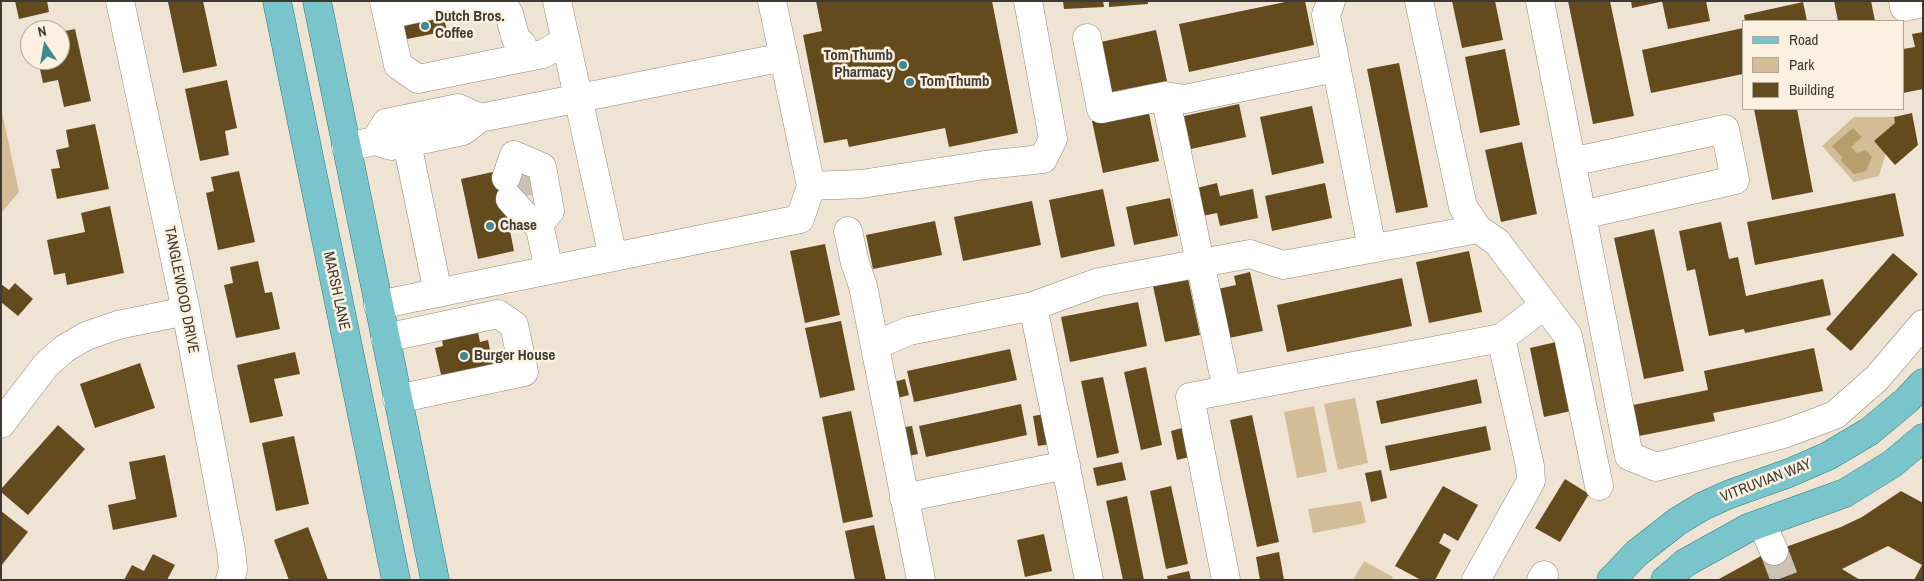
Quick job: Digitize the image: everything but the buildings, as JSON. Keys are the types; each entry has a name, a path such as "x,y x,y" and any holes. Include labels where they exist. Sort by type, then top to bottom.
{"main road":[{"name":"MARSH LANE","path":"277,1 396,580"},
{"path":"317,1 435,580"},
{"path":"308,156 346,148"},
{"name":"VITRUVIAN WAY","path":"1611,580 1637,552 1678,521 1703,506 1730,494 1789,473 1828,456 1870,431 1907,400 1923,383"},
{"path":"1665,580 1685,563 1714,546 1762,523 1845,493 1892,464 1923,438"}],"street":[{"name":"TANGLEWOOD DRIVE","path":"120,1 186,311 230,550 232,569 230,580"},
{"path":"524,51 516,40 509,14 504,6 496,2 461,8 452,1 386,8 398,65 418,79 524,51 544,54 566,41"},
{"path":"520,1 527,38 524,51"},
{"path":"557,1 613,257"},
{"path":"378,305 800,219 811,186 772,1"},
{"path":"811,186 861,184 985,165 1043,159 1054,140 1028,1"},
{"path":"1331,1 1326,15 1372,248"},
{"path":"1419,1 1463,207 1478,229 1497,242 1568,336 1599,486"},
{"path":"1540,1 1629,456 1656,467 1784,434 1835,414 1878,378 1923,324"},
{"path":"1903,1 1904,7 1923,3"},
{"path":"1087,38 1101,110 1165,96 1185,99 1335,68"},
{"path":"346,148 375,141 391,146 463,131 492,116 784,57"},
{"path":"1165,96 1227,390"},
{"path":"375,141 386,123 458,108 492,116"},
{"path":"492,116 522,190 549,270"},
{"path":"1571,162 1725,129 1727,138 1735,180 1582,215"},
{"path":"407,142 438,293"},
{"path":"876,345 909,331 1033,306 1099,282 1250,254 1283,265 1478,229"},
{"path":"848,231 876,345 921,580"},
{"path":"397,400 524,372 504,279"},
{"path":"1226,580 1190,397 1501,338 1545,305"},
{"path":"1033,306 1089,580"},
{"path":"1,424 46,366 64,350 86,336 118,325 186,311"},
{"path":"385,338 498,314 514,325"},
{"path":"1562,328 1602,320"},
{"path":"1476,580 1531,481 1530,466 1501,338"},
{"path":"904,498 1066,465"},
{"path":"1762,523 1774,551"}],"green space":[{"path":"1,107 19,192 1,213"},
{"path":"1854,117 1894,117 1895,123 1879,176 1854,182 1822,146"},
{"path":"1355,398 1368,463 1338,470 1324,404"},
{"path":"1314,406 1327,472 1297,478 1284,412"},
{"path":"1361,501 1366,523 1313,533 1308,509"},
{"path":"1364,561 1393,577 1391,580 1353,580"}],"shaded area":[{"path":"1853,128 1862,137 1851,147 1857,153 1866,150 1872,157 1866,171 1854,174 1841,161 1842,157 1832,146"}],"tunnel":[{"path":"518,175 522,196"},
{"path":"1774,551 1785,580"}],"place":[{"name":"Dutch Bros. Coffee","path":"425,26"},
{"name":"Tom Thumb Pharmacy","path":"903,65"},
{"name":"Tom Thumb","path":"910,82"},
{"name":"Chase","path":"490,226"},
{"name":"Burger House","path":"464,356"}]}
